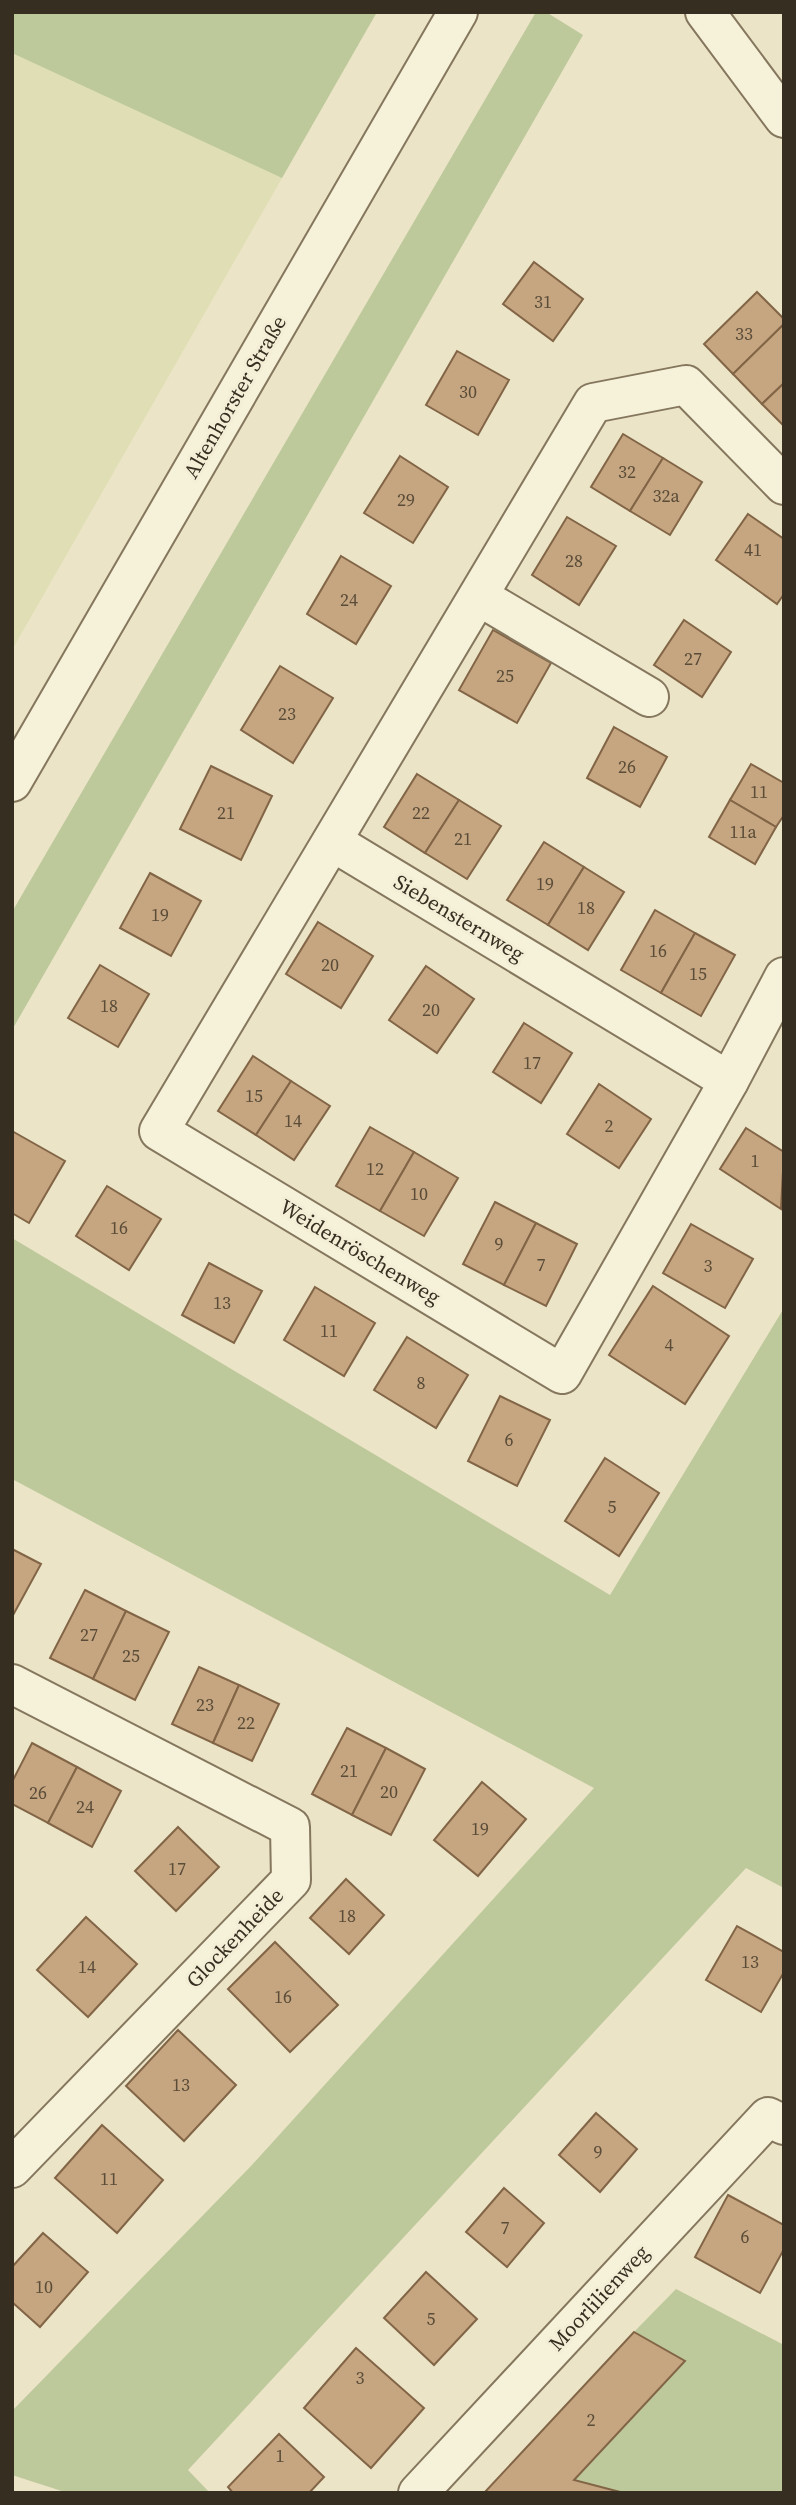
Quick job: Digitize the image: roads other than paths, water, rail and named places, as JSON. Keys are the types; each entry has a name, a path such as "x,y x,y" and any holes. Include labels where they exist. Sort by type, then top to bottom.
{"street":[{"name":"Altenhorster Straße","path":"12,782 458,12"},
{"path":"705,12 784,118"},
{"path":"333,842 593,403 686,385 784,485"},
{"path":"480,597 649,697"},
{"name":"Siebensternweg","path":"333,842 729,1081"},
{"name":"Weidenröschenweg","path":"333,842 159,1131 169,1138 562,1374 729,1081"},
{"path":"729,1081 784,977"},
{"name":"Glockenheide","path":"12,1684 290,1826 290,1880 12,2168"},
{"name":"Moorlilienweg","path":"418,2493 776,2121"}]}
